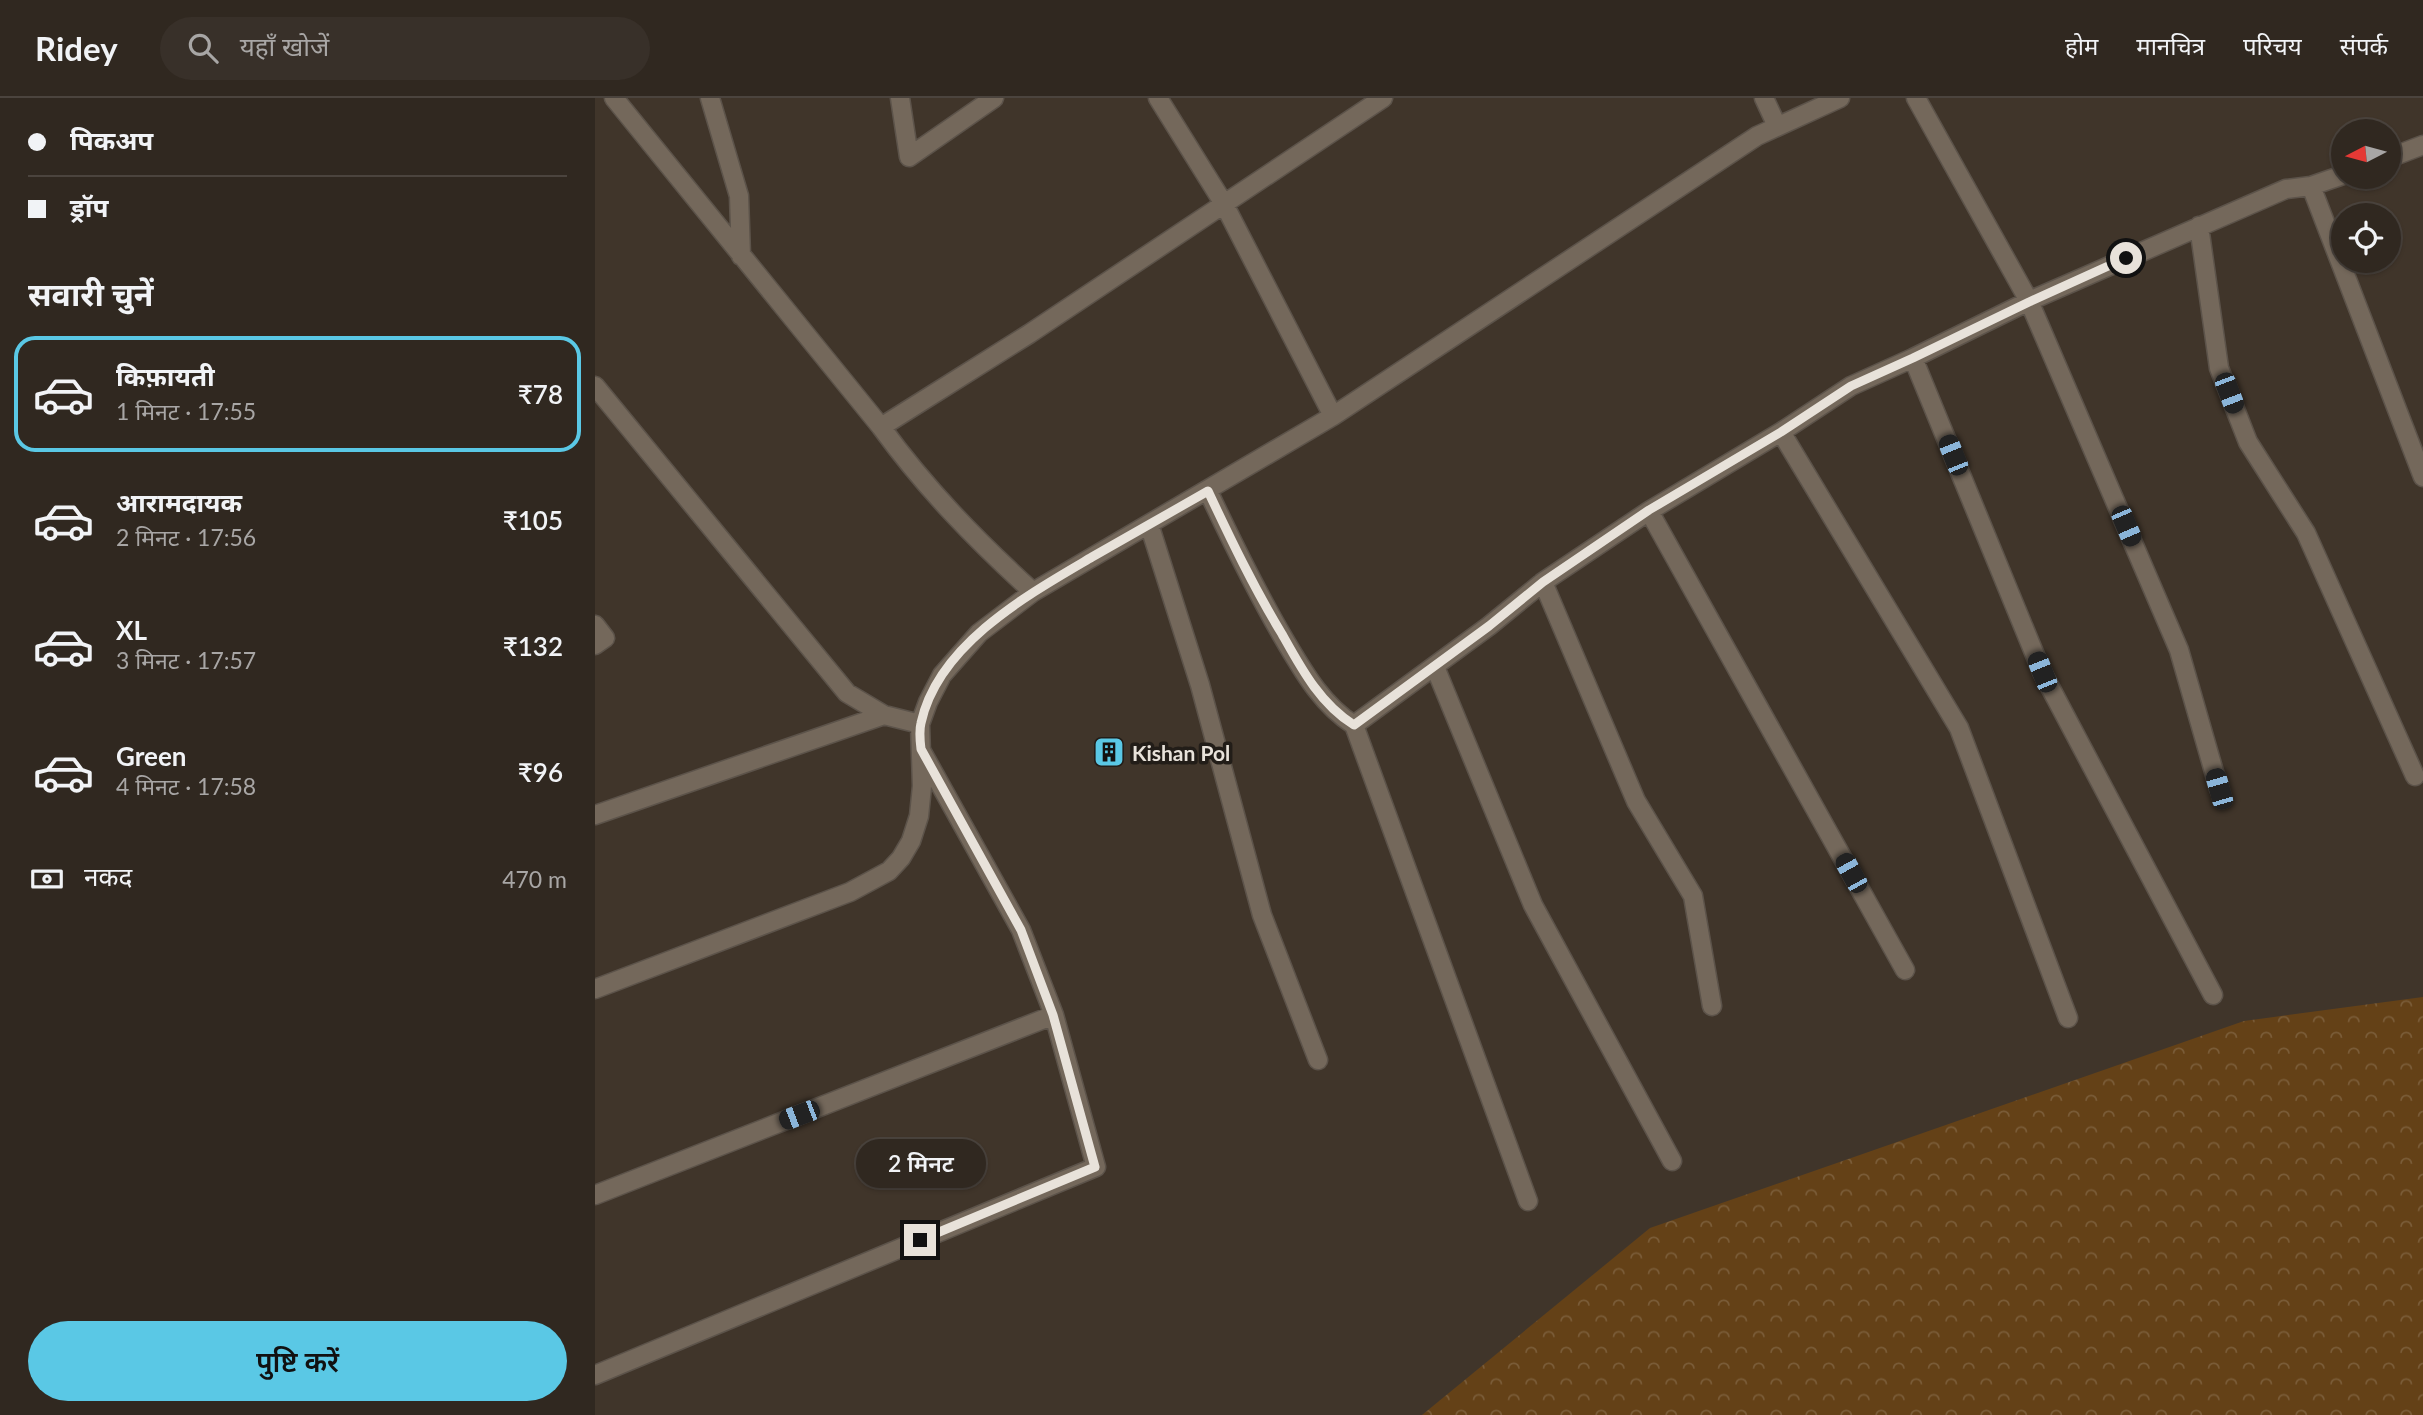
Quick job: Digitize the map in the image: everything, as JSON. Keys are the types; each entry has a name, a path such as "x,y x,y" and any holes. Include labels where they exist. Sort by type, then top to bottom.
{"street":[{"path":"614,98 881,427 914,472 977,541 1033,592"},
{"path":"710,98 739,196 741,256"},
{"path":"900,98 909,157 993,98"},
{"path":"1158,98 1224,204 1333,416"},
{"path":"881,427 1029,334 1383,98"},
{"path":"1764,98 1777,126"},
{"path":"595,989 850,892 889,871 911,841 919,816 922,786 920,724 928,702 943,674 979,633 1033,592 1333,416 1757,136 1840,98"},
{"path":"1916,98 2029,302 2179,650 2219,789"},
{"path":"2401,153 2423,145"},
{"path":"1354,725 1435,667 1543,582 1649,510 1781,432 1851,386 2199,226 2286,189 2311,186 2331,179"},
{"path":"2311,186 2423,477"},
{"path":"2199,226 2219,368 2248,442 2306,533 2415,776"},
{"path":"1913,358 2042,672 2213,995"},
{"path":"597,394 848,693 884,715 920,724"},
{"path":"1781,432 1959,728 2068,1018"},
{"path":"1208,491 1250,581 1304,671 1325,701 1354,725 1528,1201"},
{"path":"1649,510 1905,970"},
{"path":"1149,524 1200,685 1262,915 1318,1060"},
{"path":"1543,582 1636,801 1693,896 1712,1006"},
{"path":"595,625 605,638 595,645"},
{"path":"1435,667 1533,905 1672,1161"},
{"path":"595,815 884,715"},
{"path":"595,1375 1095,1167 1053,1015 1021,930 921,749"},
{"path":"595,1195 1053,1015"}],"green space":[{"path":"2423,997 2423,1415 1422,1415 1650,1228 2244,1021"}],"place":[{"name":"Kishan Pol","path":"1109,752"}],"route":[{"path":"920,1240 1095,1167 1053,1015 1021,930 921,749 920,724 928,702 943,674 979,633 1033,592 1208,491 1250,581 1304,671 1325,701 1354,725 1435,667 1543,582 1649,510 1781,432 1851,386 2126,258"}]}
